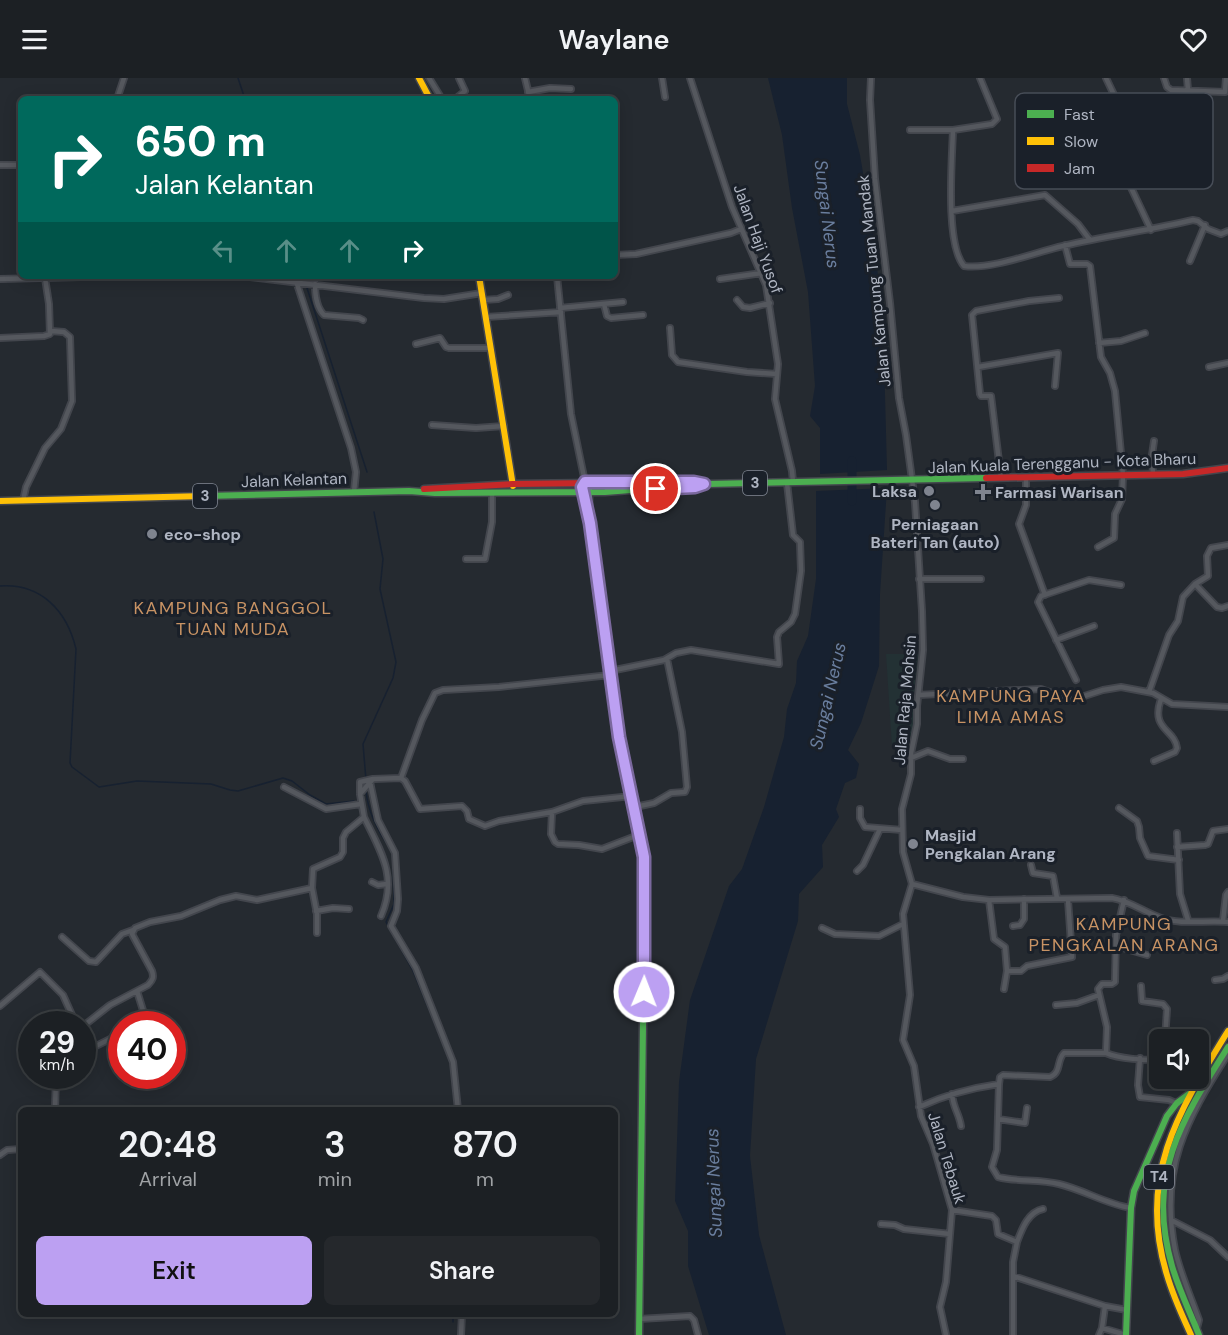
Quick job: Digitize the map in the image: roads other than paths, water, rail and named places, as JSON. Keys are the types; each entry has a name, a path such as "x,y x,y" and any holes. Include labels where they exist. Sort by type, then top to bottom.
{"main road":[{"path":"419,78 428,96"},
{"path":"480,279 514,493"},
{"name":"Jalan Kuala Terengganu - Kota Bharu","path":"896,480 1195,474 1228,468"},
{"name":"Jalan Kelantan","path":"0,501 409,491 435,493 586,492 678,488 704,484 896,480"},
{"path":"585,482 619,737 641,834 645,863 639,1335"},
{"name":"Jalan Kelantan","path":"409,491 437,487 585,482 694,482 704,484"},
{"name":"T4","path":"1191,1335 1164,1266 1157,1229 1156,1203 1161,1160 1180,1105 1190,1094 1228,1031"},
{"name":"T4","path":"1198,1332 1172,1265 1165,1222 1165,1193 1170,1159 1177,1136 1199,1091 1228,1047"},
{"path":"1126,1335 1131,1208 1134,1191 1167,1116 1180,1105"}],"street":[{"path":"118,96 124,78"},
{"path":"429,78 440,96"},
{"path":"459,78 465,91 459,96"},
{"path":"525,78 529,96"},
{"path":"662,78 664,97"},
{"name":"Jalan Haji Yusof","path":"667,659 676,653 690,650 779,664 777,637 793,618 801,571 800,542 793,535 790,483 792,471 775,399 777,374 770,303 762,273 741,229 690,78"},
{"name":"Jalan Kampung Tuan Mandak","path":"871,78 874,179 890,303 899,398 911,480"},
{"path":"910,130 953,130 992,124 997,119 980,78"},
{"path":"1106,78 1113,93"},
{"path":"1164,78 1168,89 1225,92 1226,78"},
{"path":"1187,78 1188,90"},
{"path":"528,92 550,88 572,89"},
{"path":"953,130 952,211 958,257 964,266 1008,261 1065,245 1193,220 1221,234 1228,231"},
{"path":"0,165 18,165"},
{"path":"1132,189 1151,230"},
{"path":"952,211 1045,195 1078,224 1090,240"},
{"path":"1190,261 1205,225"},
{"path":"618,255 636,254 741,229"},
{"path":"1065,245 1070,264 1090,266 1101,357 1110,373 1115,391 1123,475 1122,499 1115,514 1115,536 1098,547"},
{"path":"720,279 762,273"},
{"path":"0,279 18,279"},
{"path":"0,338 50,334 45,279"},
{"path":"265,279 434,299 483,297 498,299 508,295"},
{"path":"305,279 303,284 351,448 356,472 354,492"},
{"path":"557,279 571,414 585,482"},
{"path":"315,284 317,303 324,315 363,320"},
{"path":"1001,478 991,396 981,396 972,315 1029,301 1059,298"},
{"path":"738,300 743,307 750,308 770,303"},
{"path":"486,317 623,302"},
{"path":"604,304 611,318 643,315"},
{"path":"670,328 672,355 678,362 777,374"},
{"path":"23,501 26,487 45,448 61,429 72,401 70,337 64,332 51,331"},
{"path":"1099,343 1121,341 1145,333"},
{"path":"416,344 440,338 449,348 491,348"},
{"path":"978,367 1058,353 1055,386"},
{"path":"1209,367 1228,363"},
{"path":"432,425 476,428 504,426"},
{"path":"1153,475 1152,455 1155,441"},
{"path":"1026,477 1026,505 1019,524 1045,595"},
{"name":"Jalan Raja Mohsin","path":"911,480 915,502 923,650 911,774 902,809 903,852 912,884"},
{"path":"466,559 485,559 492,522 492,492"},
{"path":"1149,692 1169,635 1178,621 1183,597 1195,584 1208,576 1207,555 1211,548 1228,545"},
{"path":"919,579 981,579"},
{"path":"1076,680 1038,605 1039,599 1089,580 1121,585"},
{"path":"1195,584 1217,607 1228,606"},
{"path":"1056,640 1094,626"},
{"path":"401,777 422,720 433,696 438,691 499,687 610,673 667,659 682,732 687,787 685,792 671,793 654,803 635,807"},
{"path":"918,695 1041,689 1072,699 1109,688 1127,688 1149,692 1172,704 1228,706"},
{"path":"1154,761 1175,752 1177,748 1175,740 1160,723 1161,699"},
{"path":"911,758 928,751 945,758 963,759"},
{"path":"368,781 401,777"},
{"path":"401,777 420,809 462,806 467,811 469,819 485,826 499,821 552,812 583,801 632,796"},
{"path":"368,781 362,791 361,804 364,818 385,858 386,904 381,916"},
{"path":"368,781 378,820 395,853 398,899 397,911 391,926 416,968 453,1062 458,1107"},
{"path":"284,787 326,809 361,804"},
{"path":"1119,808 1137,820 1140,838 1148,856 1179,860"},
{"path":"860,809 860,818 865,827 902,830"},
{"path":"552,812 551,834 558,844 602,849 641,834"},
{"path":"317,933 312,888 313,869 340,857 346,832 364,818"},
{"path":"857,871 863,865 880,829"},
{"path":"1177,847 1206,845 1213,831 1228,829"},
{"path":"1177,833 1180,894 1188,920"},
{"path":"1031,865 1036,875 1053,876 1057,898"},
{"path":"372,882 378,885 387,884"},
{"path":"912,884 963,897 989,900 1112,898 1124,900 1161,918 1174,921 1225,922 1228,892"},
{"name":"Jalan Tebauk","path":"912,884 904,904 903,924 910,995 903,1040 914,1066 921,1116 933,1144 952,1210 947,1275 940,1306 946,1335"},
{"path":"63,937 89,961 96,962 122,934 150,922 181,916 236,896 257,900 312,888"},
{"path":"1013,926 1020,925 1024,919 1024,899"},
{"path":"989,900 994,939 1005,947 1007,971 1004,989"},
{"path":"1007,971 1021,971 1027,966 1072,957 1068,900"},
{"path":"1106,1053 1107,1027 1099,995 1100,985 1112,984 1115,981 1116,935 1124,900"},
{"path":"316,911 333,908 349,909"},
{"path":"822,928 835,934 879,936 903,924"},
{"path":"96,1016 110,1005 148,985 154,976 134,939 133,930"},
{"path":"1116,946 1147,955"},
{"path":"0,1006 40,972 63,995 70,1011"},
{"path":"1215,980 1228,976"},
{"path":"1141,986 1142,1001 1163,1004 1167,1009 1166,1029"},
{"path":"137,991 143,1011"},
{"path":"1056,1005 1077,1003 1099,995"},
{"path":"1131,1208 1058,1184 998,1177 992,1167 997,1150 999,1084 1000,1077 1003,1075 1050,1077 1055,1075 1058,1072 1061,1057 1065,1053 1106,1053 1114,1056 1149,1058"},
{"path":"1198,1332 1199,1320 1177,1256 1171,1220 1171,1187 1180,1142 1197,1106 1228,1054"},
{"path":"1140,1058 1138,1085 1140,1097 1169,1100 1180,1105"},
{"path":"919,1107 935,1098 973,1087 999,1084"},
{"path":"55,1107 56,1089"},
{"path":"952,1094 953,1107 960,1116 960,1126"},
{"path":"998,1119 1025,1123 1027,1108"},
{"path":"0,1155 8,1150 18,1149"},
{"path":"1013,1335 1013,1258 1017,1242 1027,1221 1036,1211 1043,1209"},
{"path":"952,1210 992,1216 996,1220 998,1234 1017,1242"},
{"path":"1171,1220 1210,1240 1228,1257"},
{"path":"881,1224 950,1234"},
{"path":"1013,1276 1105,1306 1127,1310"},
{"path":"1099,1335 1105,1306"},
{"path":"639,1319 690,1316 696,1323 698,1335"},
{"path":"461,1335 462,1317"},
{"path":"1101,1328 1126,1335"}],"water":[{"path":"768,78 847,78 847,104 860,155 873,232 883,319 887,470 820,474 820,428 810,416 815,386 808,292 792,208 782,135"},
{"path":"887,488 880,594 879,666 861,723 848,750 859,764 856,778 845,783 836,809 839,817 822,845 823,867 799,894 798,921 756,1059 750,1156 759,1235 786,1335 709,1335 688,1266 688,1231 675,1201 679,1082 690,1000 729,886 742,869 764,807 784,737 787,709 796,683 797,661 808,636 816,579 816,491"}],"waterway":[{"path":"238,78 244,96"},
{"path":"306,285 367,472"},
{"name":"Sungai Nerus","path":"852,461 852,501"},
{"path":"366,780 363,744 393,678 396,662 380,589 383,559 374,512"},
{"path":"0,586 15,586 40,595 59,612 72,635 76,649 70,763 72,767 99,787 137,781 211,784 238,791 283,778 292,781 326,804 354,801"},
{"path":"366,791 374,820 389,847"},
{"path":"393,862 394,904 386,922 413,971 451,1063"},
{"path":"452,1076 455,1107"},
{"path":"453,1317 453,1322"}],"place":[{"name":"Laksa","path":"929,491"},
{"name":"Farmasi Warisan","path":"983,492"},
{"name":"Perniagaan Bateri Tan (auto)","path":"935,505"},
{"name":"eco-shop","path":"152,534"},
{"name":"Masjid Pengkalan Arang","path":"913,844"}],"district":[{"name":"KAMPUNG BANGGOL TUAN MUDA","path":"233,618"},
{"name":"KAMPUNG PAYA LIMA AMAS","path":"1011,706"},
{"name":"KAMPUNG PENGKALAN ARANG","path":"1124,934"}]}
